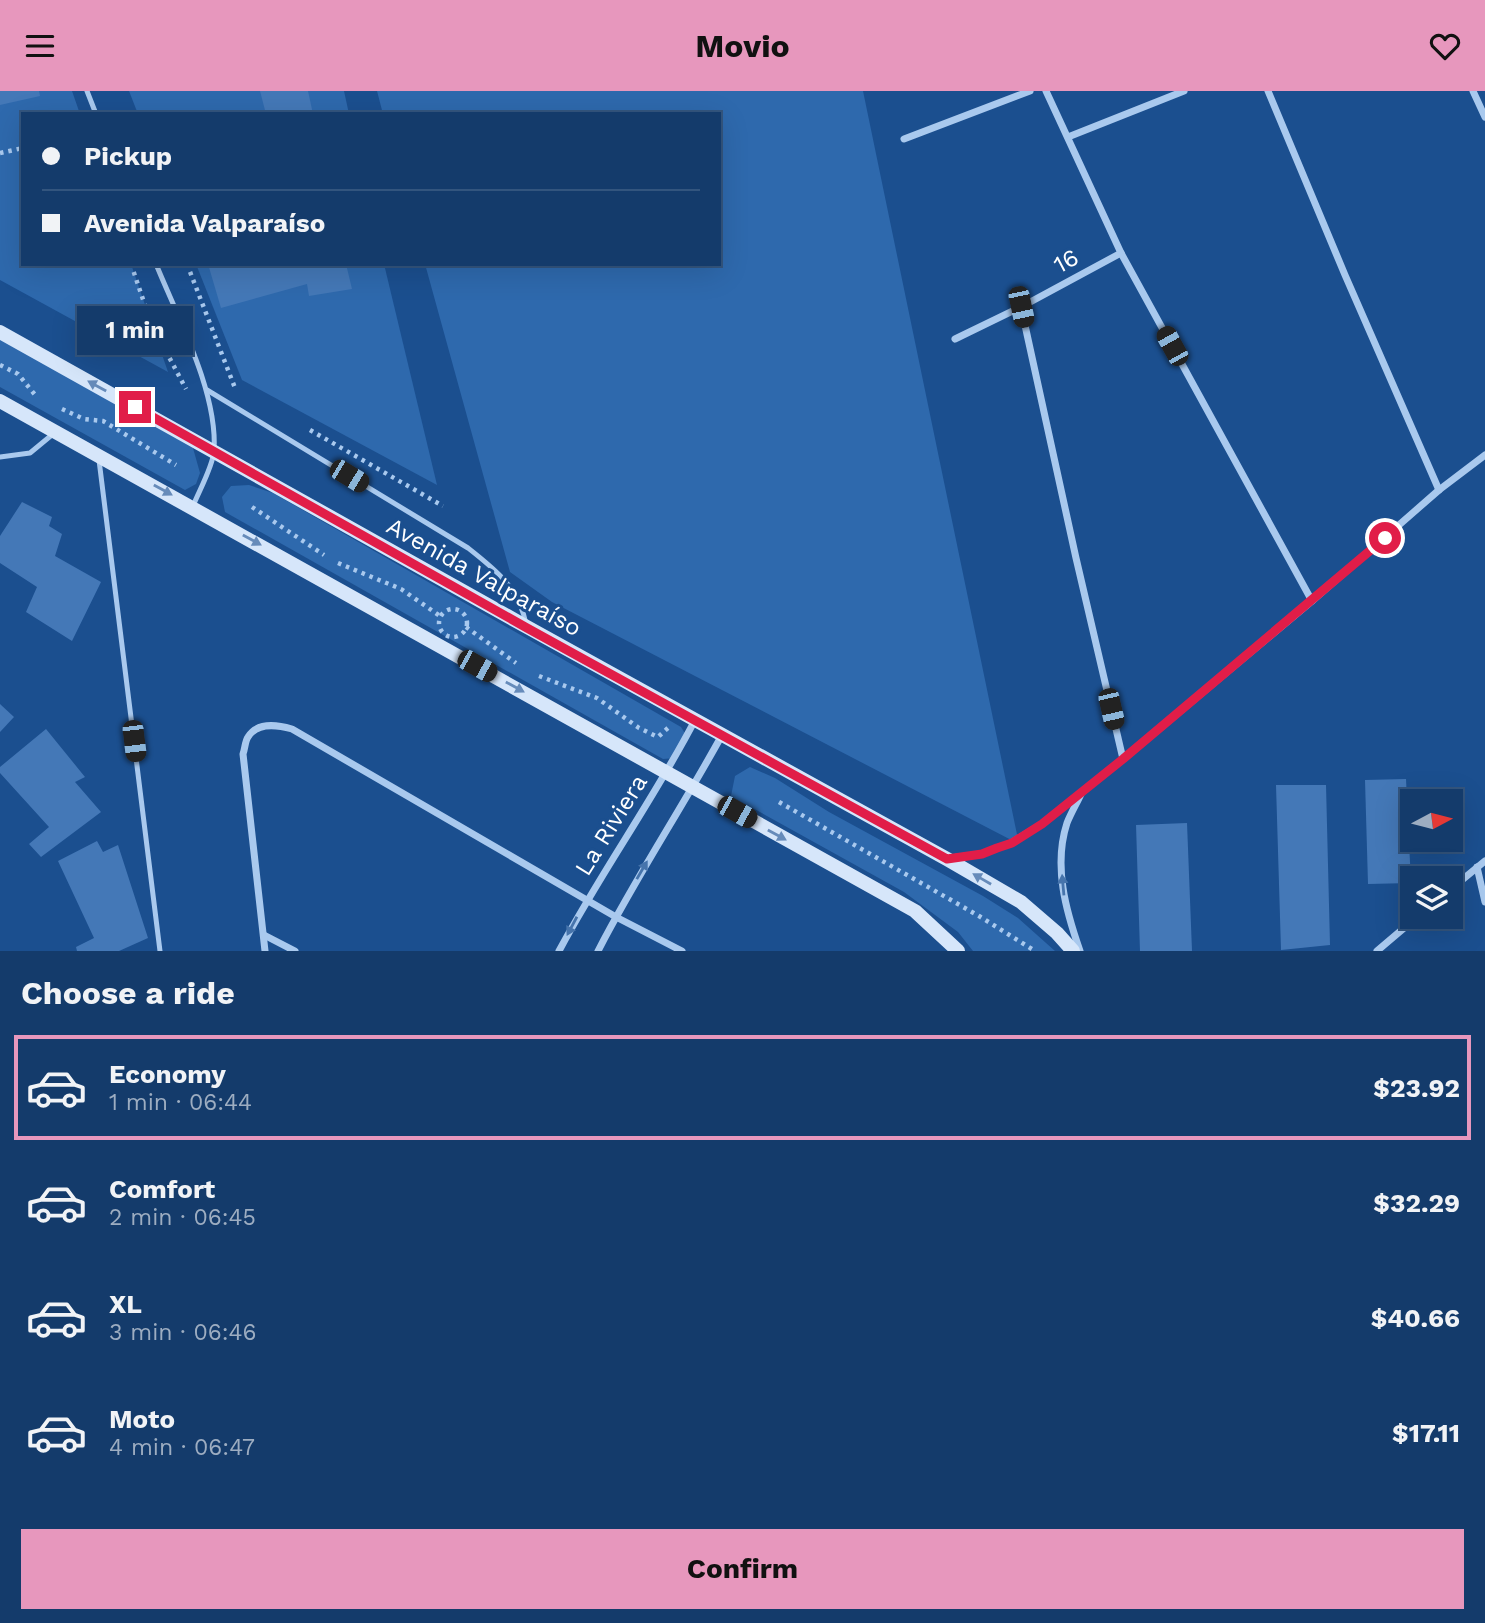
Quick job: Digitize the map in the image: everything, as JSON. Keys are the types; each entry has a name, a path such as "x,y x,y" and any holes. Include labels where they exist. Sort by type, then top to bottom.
{"main road":[{"name":"Avenida Valparaíso","path":"0,332 527,628 947,859 1021,902 1057,933 1073,951"},
{"path":"0,401 193,506 915,911 958,951"}],"street":[{"path":"904,139 1030,91"},
{"path":"1046,91 1121,253 1312,601"},
{"path":"1068,137 1184,91"},
{"path":"1268,91 1439,490"},
{"path":"1473,91 1485,117"},
{"name":"16","path":"955,339 1121,253"},
{"path":"1021,307 1123,759"},
{"path":"947,859 982,854 1012,843 1042,824 1312,601 1439,490 1485,456"},
{"name":"La Riviera","path":"559,951 587,898 667,773 695,720"},
{"path":"265,951 243,754 248,736 262,727 279,725 292,729 616,917 682,951"},
{"name":"La Riviera","path":"598,951 657,843 693,787 722,734"},
{"path":"1080,951 1065,908 1061,861 1067,824 1083,790"},
{"path":"1463,879 1485,861"},
{"path":"1477,867 1485,902"},
{"path":"1377,951 1403,929"},
{"path":"264,935 295,951"}],"lane":[{"path":"87,91 95,112"},
{"path":"157,266 207,390 213,419 214,453 193,506"},
{"path":"207,390 468,548 496,571 513,590 523,606 527,628"},
{"path":"0,457 30,453 57,431"},
{"path":"99,456 160,951"}],"path":[{"path":"0,153 21,148"},
{"path":"132,266 151,323 186,389"},
{"path":"188,266 236,389"},
{"path":"0,365 18,374 37,398"},
{"path":"60,409 83,419 103,421 176,465"},
{"path":"305,428 443,506"},
{"path":"252,507 339,564 401,589 440,616"},
{"path":"446,610 460,610 466,617 466,627 458,636 445,635 438,625 440,616 446,610"},
{"path":"466,627 526,670"},
{"path":"537,675 597,698 639,728 657,737 674,724"},
{"path":"779,802 1035,951"}],"shaded area":[{"path":"0,91 72,91 79,112 21,112 21,266 132,266 168,372 0,280"},
{"path":"129,91 344,91 349,112 137,112"},
{"path":"377,91 863,91 1019,844 552,602 510,572 426,266 721,266 721,112 382,112"},
{"path":"197,266 384,266 437,485 242,380"},
{"path":"0,338 193,448 200,473 196,484 185,490 0,387"},
{"path":"249,485 273,493 681,727 686,735 675,758 663,759 225,512 222,497 231,486"},
{"path":"750,767 775,778 829,812 983,896 1018,918 1055,951 973,951 958,932 904,892 731,796 735,776"}],"building":[{"path":"0,91 39,91 40,96 0,105"},
{"path":"260,91 308,91 313,112 265,112"},
{"path":"209,266 346,266 352,289 309,296 307,284 221,308"},
{"path":"22,502 52,517 49,526 62,534 55,556 101,582 72,641 26,612 37,587 0,563 0,536"},
{"path":"0,704 14,717 0,732"},
{"path":"46,729 85,777 75,782 101,812 41,857 29,844 49,827 0,773 0,767"},
{"path":"1406,779 1406,789 1400,789 1400,852 1410,852 1410,866 1400,866 1400,883 1368,884 1365,780"},
{"path":"1276,785 1326,785 1330,945 1281,950"},
{"path":"1187,823 1192,951 1140,951 1136,825"},
{"path":"97,841 103,852 118,845 148,938 119,951 77,951 76,947 94,938 58,861"}],"route":[{"path":"135,407 527,628 947,859 982,854 1012,843 1042,824 1385,538"}]}
